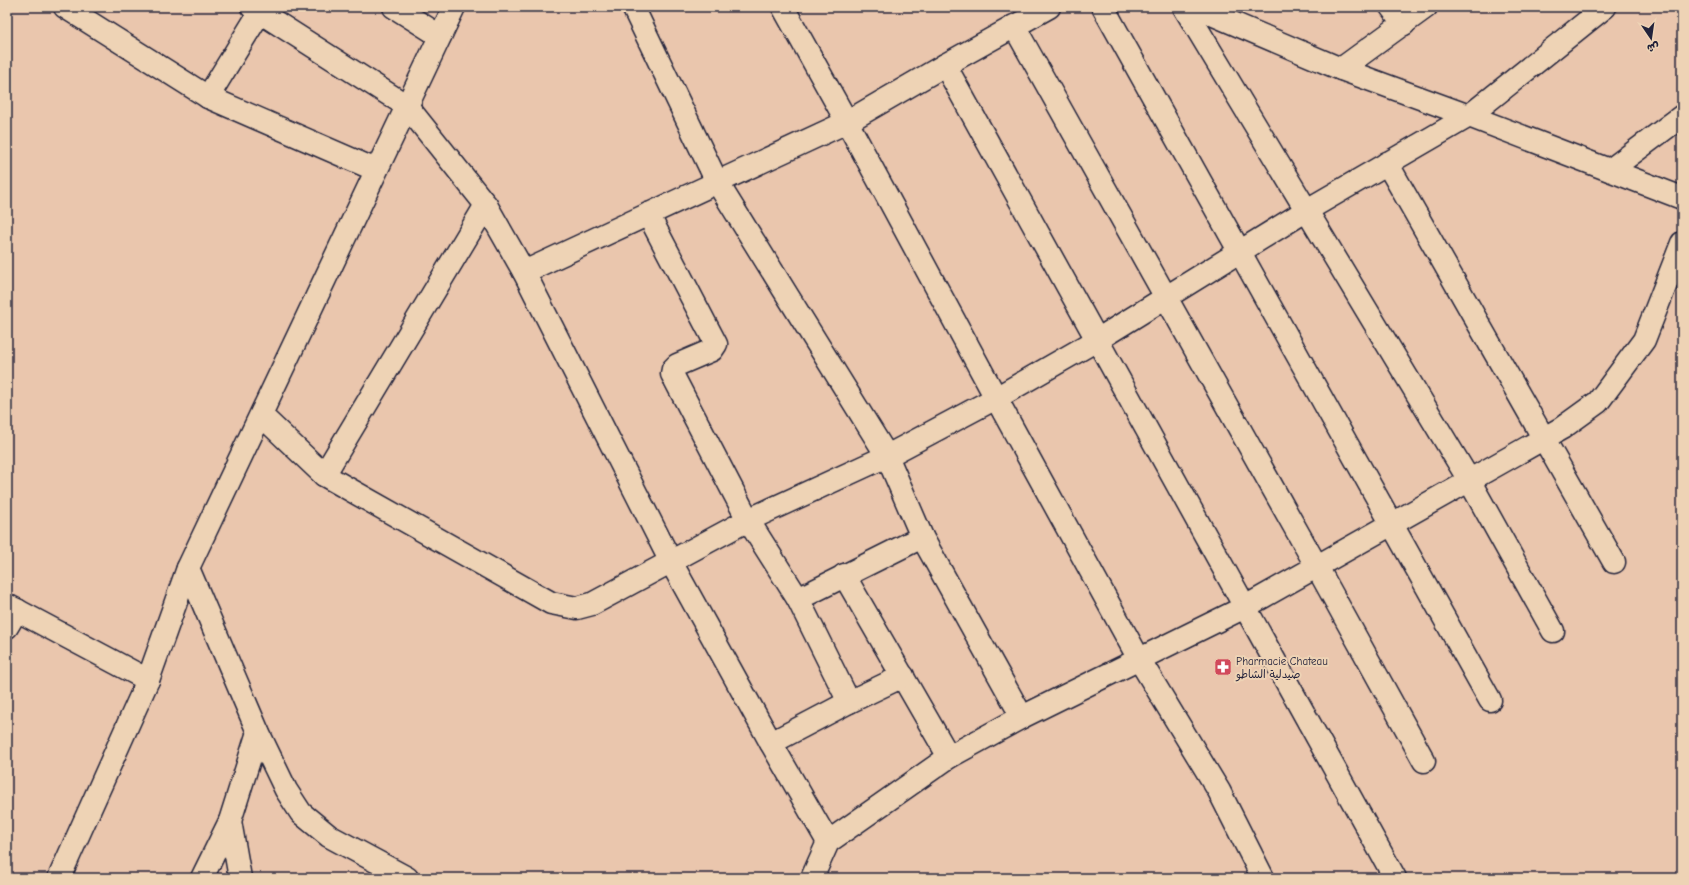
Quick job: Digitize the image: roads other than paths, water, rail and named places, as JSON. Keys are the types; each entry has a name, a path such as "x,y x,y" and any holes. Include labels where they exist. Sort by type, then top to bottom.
{"street":[{"path":"394,7 440,36"},
{"path":"59,878 148,680 188,568 454,7"},
{"path":"633,7 717,182 887,456 922,536 1022,717"},
{"path":"783,7 1139,659 1219,792 1263,878"},
{"path":"524,272 847,122 1049,7"},
{"path":"1103,7 1490,700"},
{"path":"1184,7 1469,480 1553,631"},
{"path":"1195,7 1341,69 1469,116 1682,198"},
{"path":"1341,69 1398,15 1426,7"},
{"path":"261,414 324,475 551,603 577,608 592,604 748,520 887,456 996,398 1097,340 1307,210 1469,116 1606,7"},
{"path":"72,9 208,97 376,170"},
{"path":"208,97 258,9 407,106 486,204 524,272 671,562 771,743 828,842"},
{"path":"1014,26 1424,761"},
{"path":"945,65 1395,878"},
{"path":"1610,170 1682,116"},
{"path":"1387,163 1614,562"},
{"path":"324,475 486,204"},
{"path":"648,214 716,344 712,350 677,365 673,369 672,374 748,520 798,599 849,702"},
{"path":"812,878 828,842 949,757 1022,717 1246,607 1562,428 1598,402 1644,340 1682,243"},
{"path":"798,599 922,536"},
{"path":"188,568 258,732 286,790 301,813 329,836 407,878"},
{"path":"844,575 949,757"},
{"path":"10,614 148,680"},
{"path":"771,743 849,702 903,676"},
{"path":"202,878 230,821 258,732"},
{"path":"230,821 240,878"}],"place":[{"name":"Pharmacie Chateau صيدلية الشاطو","path":"1223,667"}]}
